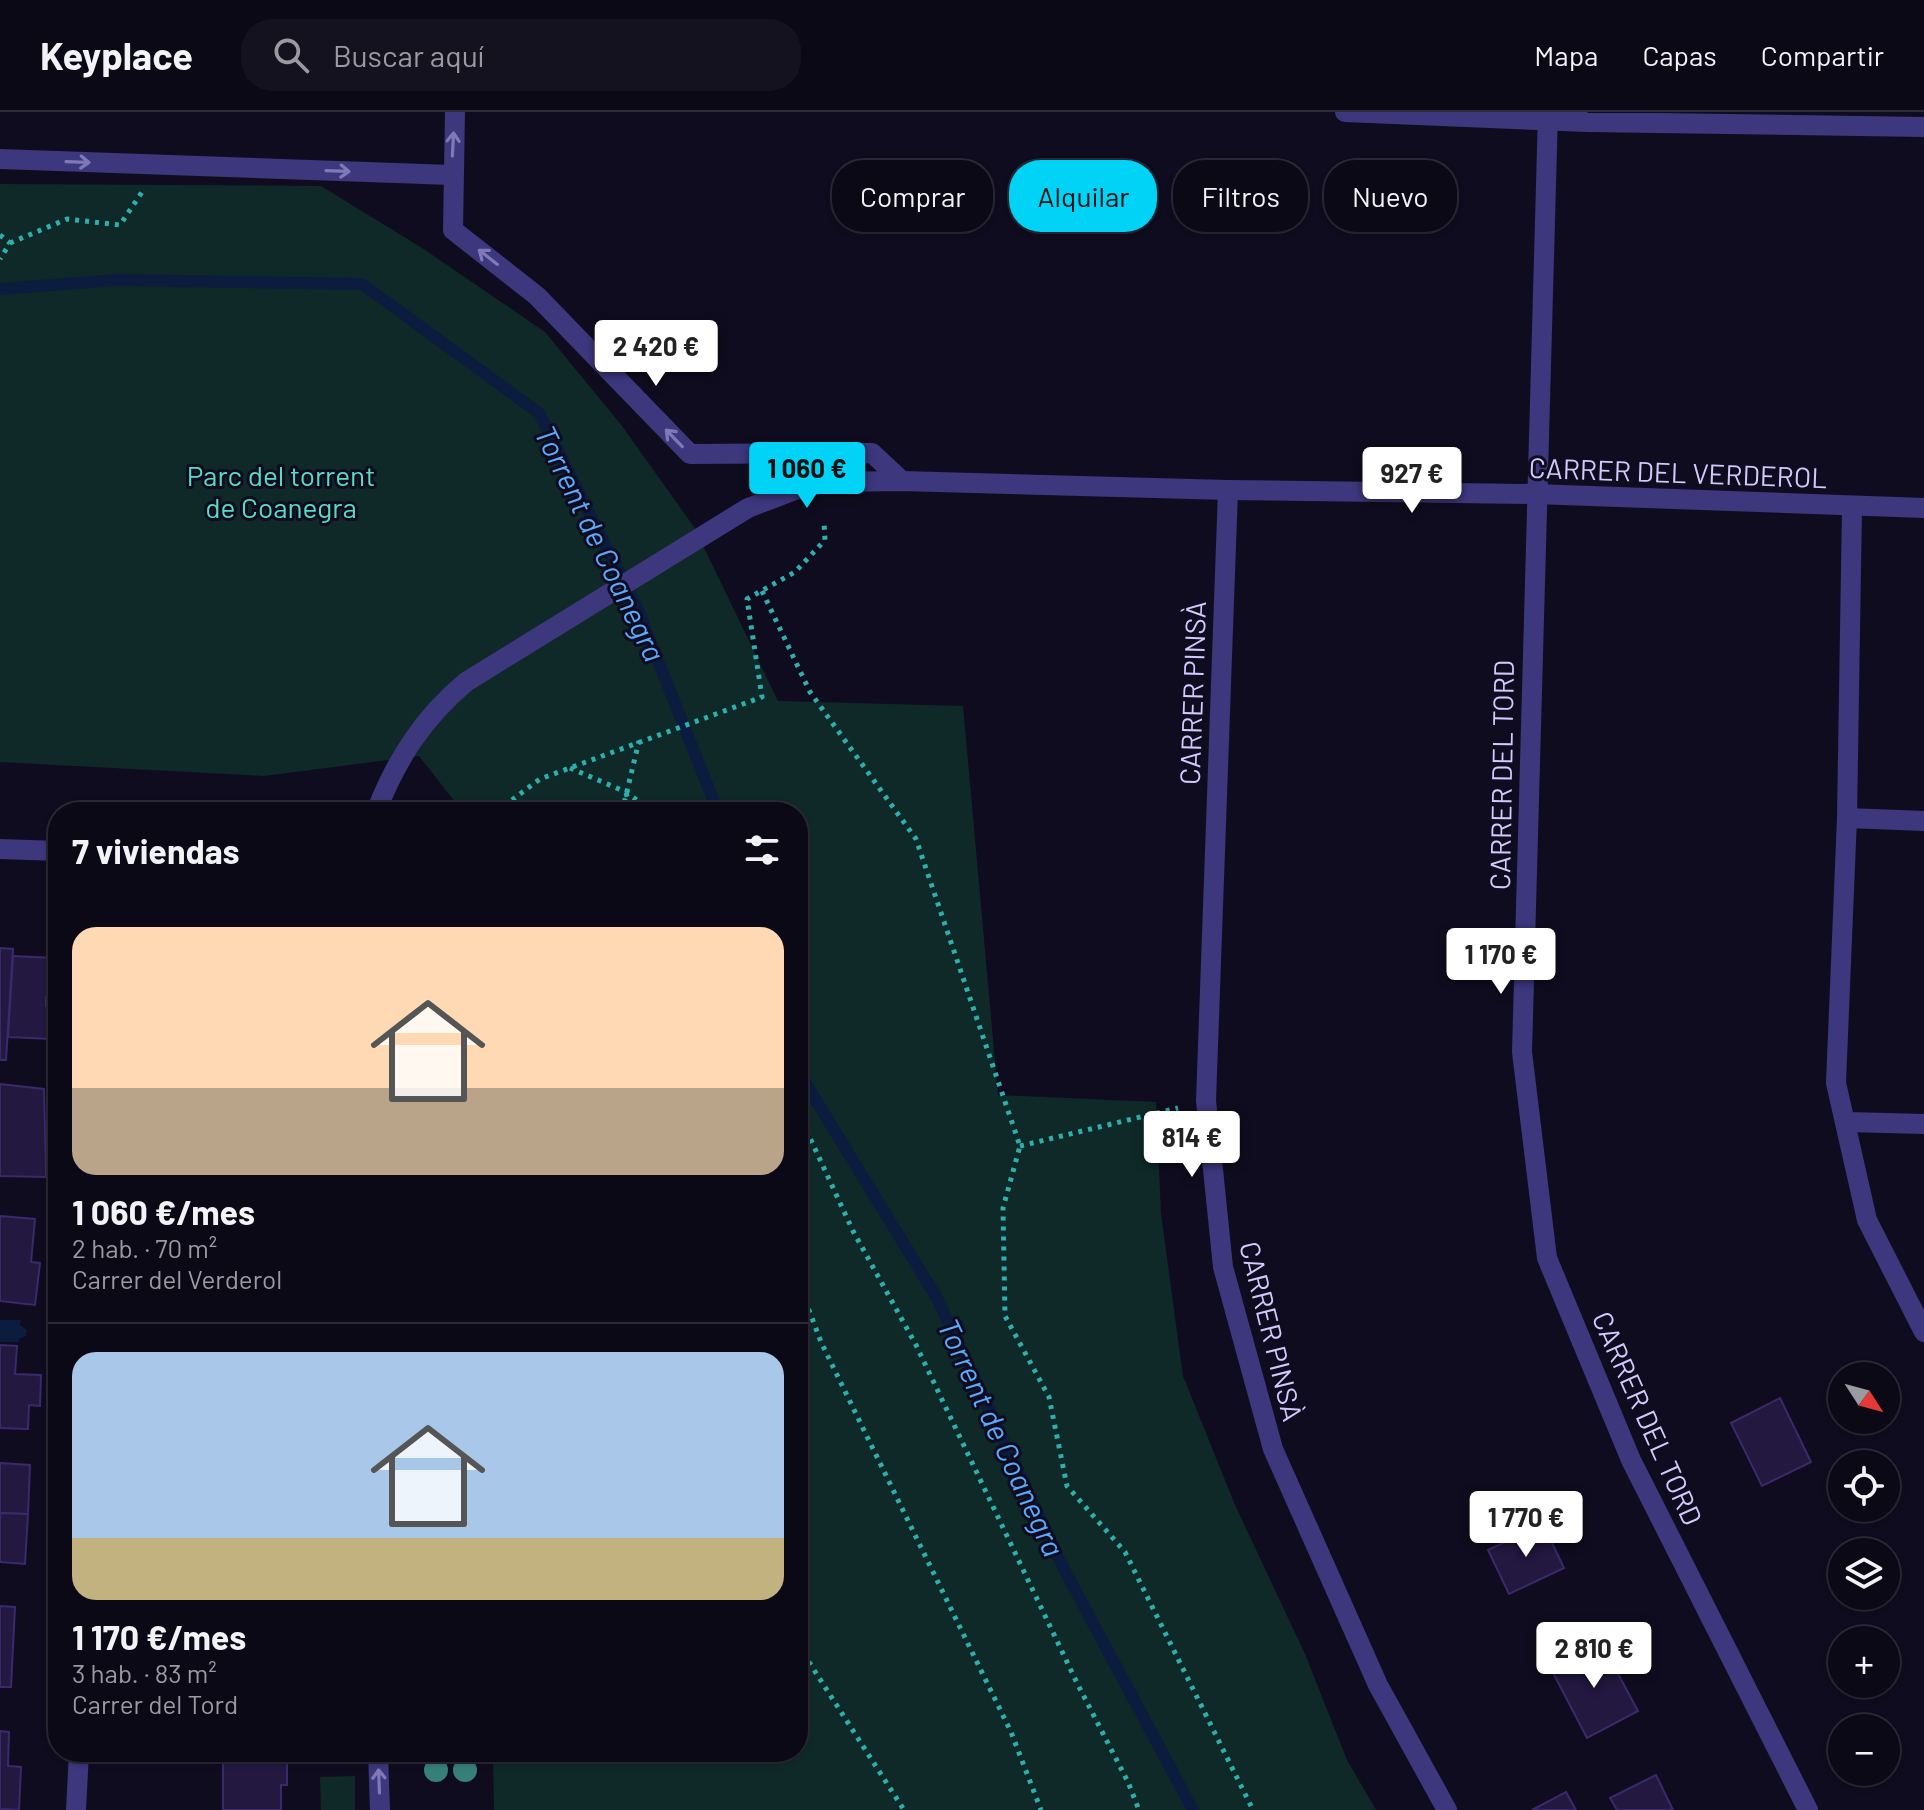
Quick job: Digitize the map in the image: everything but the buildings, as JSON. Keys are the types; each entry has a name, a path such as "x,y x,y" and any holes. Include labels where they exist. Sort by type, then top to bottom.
{"street":[{"path":"455,112 453,230 537,296 690,454 872,453 902,481"},
{"path":"1345,112 1924,127"},
{"name":"CARRER DEL TORD","path":"1548,116 1535,494 1522,1052 1547,1258 1631,1460 1808,1810"},
{"path":"0,159 452,175"},
{"name":"CARRER DEL VERDEROL","path":"381,802 406,748 448,698 480,672 748,508 795,490 827,482 1535,494 1924,508"},
{"name":"CARRER PINSÀ","path":"1228,490 1206,1101 1223,1267 1273,1449 1378,1685 1447,1810"},
{"path":"1852,507 1847,818 1836,1083 1867,1220 1924,1332"},
{"path":"1847,818 1924,821"},
{"path":"0,849 48,851"},
{"path":"1847,1122 1924,1124"},
{"path":"76,1810 78,1762"},
{"path":"378,1762 380,1810"}],"path":[{"path":"0,259 10,243 67,219 120,225 160,165"},
{"path":"0,235 10,243"},
{"path":"509,802 540,779 762,697 747,599 795,572 825,540 824,522"},
{"path":"762,591 810,692 916,839 1020,1146 1003,1208 1005,1316 1049,1397 1067,1486 1125,1552 1253,1810"},
{"path":"624,802 639,741"},
{"path":"569,767 626,792 640,802"},
{"path":"626,792 629,802"},
{"path":"1020,1146 1206,1101"},
{"path":"808,1134 853,1231 916,1345 1139,1810"},
{"path":"808,1308 821,1342 1011,1732 1041,1810"},
{"path":"808,1661 904,1810"}],"green space":[{"name":"Parc del torrent de Coanegra","path":"0,184 321,186 422,248 545,332 622,426 694,527 778,701 963,706 998,1095 1156,1102 1161,1214 1183,1376 1235,1505 1305,1654 1347,1760 1376,1810 494,1810 493,1762 808,1762 808,802 455,802 419,756 264,776 0,762"},
{"path":"355,1776 355,1810 321,1810 320,1777"}],"water":[{"path":"0,1320 21,1320 20,1325 27,1330 26,1336 19,1342 0,1342"}],"waterway":[{"name":"Torrent de Coanegra","path":"0,289 117,280 362,284 539,413 638,610 714,802"},
{"name":"Torrent de Coanegra","path":"808,1087 937,1298 1064,1569 1193,1810"}]}
